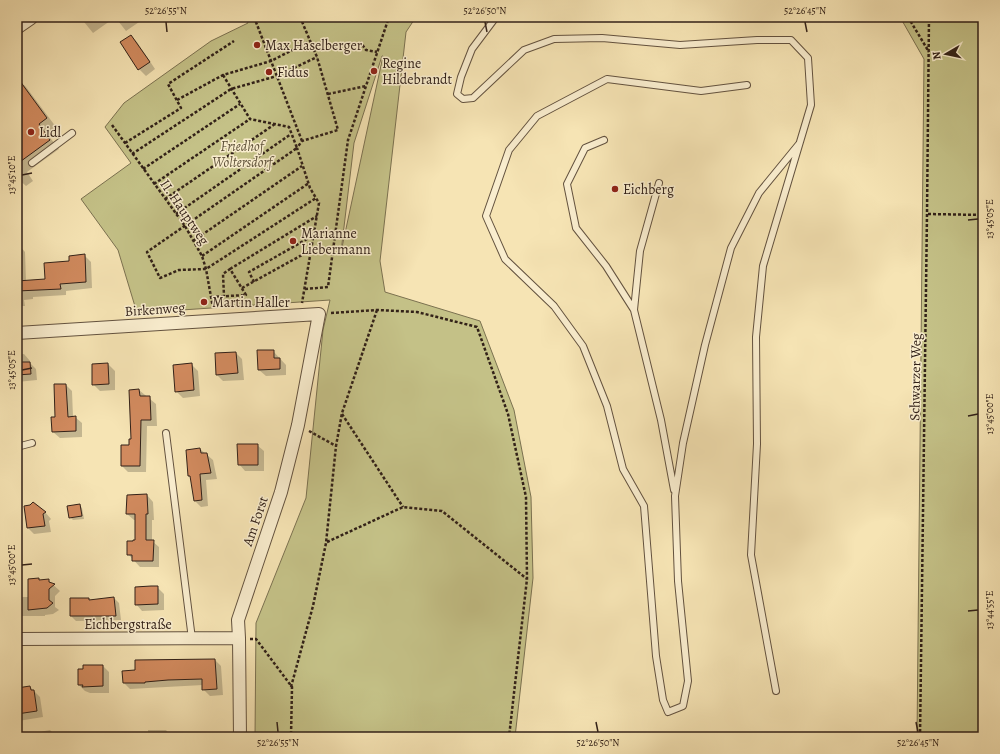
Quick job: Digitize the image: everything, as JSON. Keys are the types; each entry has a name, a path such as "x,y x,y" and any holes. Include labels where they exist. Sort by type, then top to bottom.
{"street":[{"name":"Birkenweg","path":"17,333 319,314"},
{"name":"Am Forst","path":"240,737 238,620 281,492 298,425 319,314"},
{"name":"Eichbergstraße","path":"17,639 239,638"}],"lane":[{"path":"496,17 472,49 461,77 457,94 463,99 473,98 524,50 554,39 602,38 680,45 757,40 791,40 808,58 811,105 763,266 756,337 757,444 751,555 776,691"},
{"path":"604,140 585,148 567,184 576,228 606,266 634,310 661,420 675,496 678,581 688,681 683,706 668,712 664,700 656,656 644,506 623,469 607,406 583,346 554,306 505,259 486,216 509,150 537,116 607,79 701,91 747,85"},
{"path":"32,163 72,133"},
{"path":"675,496 683,443 705,346 731,248 759,193 799,144"},
{"path":"634,310 640,251 659,183"},
{"path":"166,433 192,639"},
{"path":"17,447 32,443"}],"path":[{"path":"254,17 302,141"},
{"path":"300,17 317,57 338,130 302,141 297,148 147,252 160,278 179,270 206,269 316,198"},
{"path":"305,289 328,287 348,140 389,17"},
{"path":"908,17 929,53"},
{"name":"Schwarzer Weg","path":"920,737 928,214 929,17"},
{"path":"125,143 181,108 168,84 234,41"},
{"path":"177,100 223,75 271,61 310,41"},
{"path":"314,50 362,43 366,50 377,52"},
{"path":"132,154 231,89 277,76 317,57"},
{"path":"223,75 250,119 289,127 302,166 319,203 301,315"},
{"path":"328,94 366,86"},
{"path":"143,169 240,104"},
{"path":"154,184 250,119"},
{"path":"165,199 275,124"},
{"name":"II. Hauptweg","path":"112,125 185,226 202,256 206,269 214,320"},
{"path":"176,214 291,134"},
{"path":"193,241 302,166"},
{"path":"202,256 309,183"},
{"path":"928,214 983,215"},
{"path":"224,296 223,274 317,216"},
{"path":"254,282 249,272 314,235"},
{"path":"242,288 311,250"},
{"path":"211,297 246,295 230,269"},
{"path":"291,737 292,687 313,606 326,543 336,446 342,413 377,310"},
{"path":"319,314 377,310 418,312 477,326 508,414 526,497 527,579 509,737"},
{"path":"342,413 403,507"},
{"path":"298,425 336,446"},
{"path":"326,543 403,507 442,510 527,579"},
{"path":"239,638 256,639 292,687"}],"green space":[{"name":"Friedhof Woltersdorf","path":"246,17 416,17 406,32 380,261 385,292 480,321 514,410 531,497 533,578 515,737 255,737 256,623 306,498 323,330 330,300 137,313 118,250 81,199 131,163 105,127 124,103 211,41 248,23","holes":["383,56 341,252 354,143"]},
{"path":"900,17 983,17 983,737 917,737 924,59"}],"building":[{"path":"131,35 150,62 138,70 120,42"},
{"name":"Lidl","path":"17,77 47,118 39,124 50,140 17,164"},
{"path":"85,254 86,282 60,284 61,289 17,291 17,281 45,279 44,263 69,261 69,256"},
{"path":"257,350 274,350 274,358 280,358 280,369 258,370"},
{"path":"236,352 238,373 216,375 215,353"},
{"path":"17,362 30,362 31,374 17,375"},
{"path":"108,363 109,384 92,385 92,364"},
{"path":"192,363 194,390 175,392 173,365"},
{"path":"54,384 66,384 68,417 76,416 76,431 52,432 51,417 55,417"},
{"path":"139,389 140,396 150,396 151,420 141,420 140,466 121,466 121,445 129,445 129,439 131,439 129,390"},
{"path":"237,444 258,444 258,465 238,465"},
{"path":"200,448 201,453 207,453 211,473 200,474 202,500 194,501 190,476 188,476 186,450"},
{"path":"147,494 148,514 146,514 146,540 154,540 153,561 132,561 132,555 127,555 127,541 135,540 135,514 126,514 127,495"},
{"path":"33,502 46,512 43,514 45,526 27,528 24,506 30,505"},
{"path":"80,504 82,516 69,518 67,506"},
{"path":"39,578 39,580 49,579 49,582 55,584 49,589 49,600 53,603 47,608 28,610 28,579"},
{"path":"158,586 158,604 135,605 135,587"},
{"path":"114,597 116,616 70,616 70,598 89,598 89,600"},
{"path":"215,659 217,689 202,690 202,679 123,683 122,671 135,670 135,660"},
{"path":"83,665 103,665 103,686 82,687 83,685 78,685 78,669 83,669"},
{"path":"30,686 31,690 34,690 37,711 17,714 17,688"}],"place":[{"name":"Max Haselberger","path":"257,45"},
{"name":"Regine Hildebrandt","path":"374,71"},
{"name":"Fidus","path":"269,72"},
{"name":"Lidl","path":"31,132"},
{"name":"Eichberg","path":"615,189"},
{"name":"Marianne Liebermann","path":"293,241"},
{"name":"Martin Haller","path":"204,302"}]}
